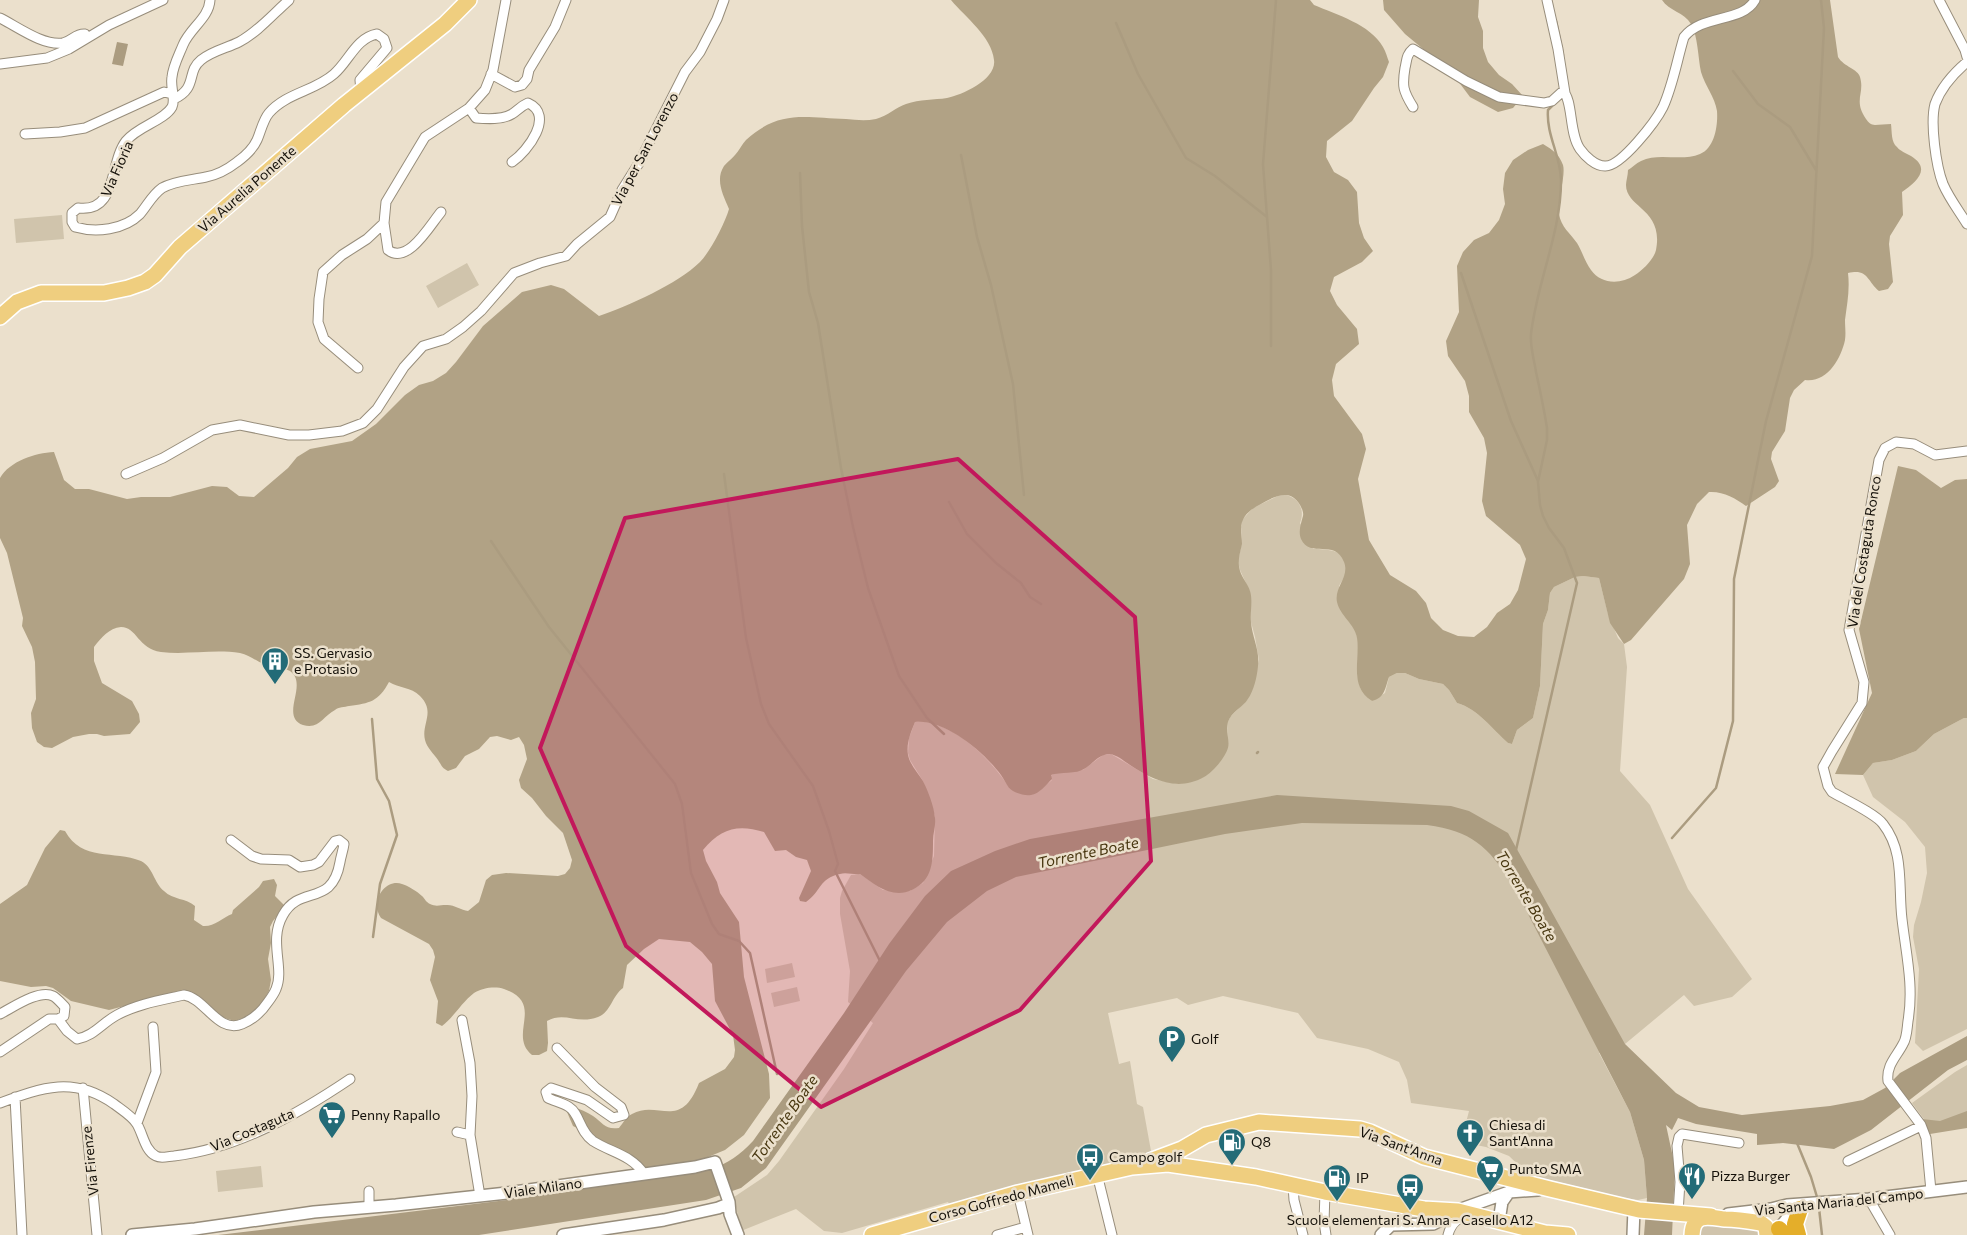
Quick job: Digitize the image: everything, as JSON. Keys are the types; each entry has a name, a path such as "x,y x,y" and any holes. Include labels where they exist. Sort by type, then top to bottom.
{"highway":[{"path":"1798,1235 1795,1224 1810,1205"}],"main road":[{"name":"Via Aurelia Ponente","path":"0,317 17,302 41,293 104,293 145,282 155,275 180,247 361,91 445,24 469,0"},
{"name":"Via Sant'Anna","path":"1132,1167 1182,1149 1206,1135 1259,1122 1360,1129 1424,1156 1638,1210 1746,1220 1767,1217 1776,1223 1777,1233"},
{"path":"1132,1167 1168,1164 1184,1166 1424,1209 1455,1217 1475,1214 1545,1233 1568,1235"},
{"name":"Corso Goffredo Mameli","path":"872,1235 910,1228 1018,1193 1132,1167"},
{"path":"1692,1235 1696,1222 1703,1217 1711,1216"}],"street":[{"path":"0,64 47,58 69,49 109,25 163,0"},
{"path":"173,96 172,76 175,64 185,39 209,10 210,0"},
{"path":"25,134 85,128 164,92 173,96 182,95 191,83 193,68 201,60 254,33 289,0"},
{"path":"440,212 409,250 393,254 388,250 384,223 386,202 419,144 425,137 469,108 485,90 492,74 506,0"},
{"path":"492,74 515,87 522,85 527,79 536,57 555,27 566,0"},
{"name":"Via per San Lorenzo","path":"126,474 163,458 212,430 240,424 289,435 309,435 342,431 363,423 377,409 404,367 424,346 446,339 463,327 481,311 514,273 566,256 610,216 685,72 700,52 717,19 724,0"},
{"path":"1547,0 1574,137 1580,150 1592,161 1605,166 1610,165 1637,142 1663,107 1684,37 1689,31 1704,23 1745,11 1752,6 1755,0"},
{"path":"1939,0 1960,38 1967,57"},
{"path":"0,18 42,39 56,43 69,41 79,34 85,34 87,38"},
{"name":"Via Fioria","path":"173,96 172,106 167,113 138,129 126,142 103,201 95,207 87,209 78,208 72,213 72,222 75,227 94,230 109,229 124,224 138,216 154,195 163,188 209,177 237,162 247,154 256,142 268,114 278,104 317,86 335,74 350,53 369,36 377,34 384,39 387,48 360,80 361,91"},
{"path":"1413,107 1405,95 1402,80 1407,56 1413,50 1466,81 1499,97 1544,103 1561,93 1565,93"},
{"path":"1967,62 1959,68 1940,92 1935,106 1934,129 1936,160 1944,185 1967,224"},
{"path":"469,108 476,118 494,119 511,115 519,106 528,103 537,107 541,115 540,124 523,154 512,162"},
{"path":"358,368 324,339 318,322 323,272 342,255 367,239 384,223"},
{"name":"Via del Costaguta Ronco","path":"1921,1126 1888,1081 1887,1074 1894,1056 1904,1043 1911,993 1909,961 1901,911 1901,879 1893,839 1882,822 1832,792 1828,786 1823,767 1862,703 1864,682 1849,630 1879,460 1884,448 1896,442 1914,444 1935,454 1967,451"},
{"path":"58,1019 67,1031 77,1039 90,1036 115,1016 132,1008 184,995 192,996 209,1012 228,1025 242,1024 264,1009 277,989 277,928 283,914 296,900 320,893 332,884 339,870 344,844 339,840 335,841 319,862 314,865 300,867 289,860 261,859 252,856 231,840"},
{"path":"0,1014 31,998 45,994 52,995 65,1007 64,1016 44,1022 0,1052"},
{"path":"462,1020 470,1064 472,1096 470,1135 480,1196"},
{"path":"137,1123 156,1072 153,1027"},
{"path":"557,1048 595,1087 624,1111 624,1115 613,1118 587,1100 551,1088 546,1092 548,1098 569,1106 575,1112 585,1134 594,1142 616,1151 640,1168 644,1174"},
{"name":"Via Costaguta","path":"0,1103 15,1096 57,1086 83,1088 105,1098 126,1112 137,1123 151,1154 158,1158 195,1154 230,1142 272,1124 350,1079"},
{"name":"Via Firenze","path":"83,1088 97,1235"},
{"path":"15,1096 22,1235"},
{"path":"1848,1161 1921,1126 1926,1138 1932,1191"},
{"path":"457,1132 470,1135"},
{"path":"1677,1213 1680,1182 1678,1137 1682,1134 1739,1143"},
{"path":"1182,1149 1180,1154 1184,1166"},
{"name":"Viale Milano","path":"132,1235 195,1229 314,1212 480,1196 696,1167 715,1162 728,1203"},
{"path":"1097,1174 1112,1235"},
{"path":"1293,1185 1294,1200 1303,1235"},
{"name":"Via Santa Maria del Campo","path":"1711,1216 1771,1209 1787,1205 1810,1205 1967,1187"},
{"path":"1380,1235 1391,1225 1433,1224 1455,1217 1509,1192 1550,1189"},
{"path":"369,1190 370,1207"},
{"path":"1325,1192 1324,1222 1326,1235"},
{"path":"1499,1221 1502,1202 1509,1192"},
{"path":"996,1235 1027,1231 1018,1193"},
{"path":"1868,1199 1890,1235"},
{"path":"563,1235 664,1220 718,1208 728,1203 738,1235"},
{"path":"1777,1233 1789,1216 1810,1205"},
{"path":"1633,1235 1638,1210"},
{"path":"1448,1235 1455,1217"}],"highlighted area":[{"path":"958,459 1135,617 1151,861 1020,1010 821,1107 626,946 540,748 625,518"}],"shaded area":[{"path":"951,0 1310,0 1314,5 1362,26 1377,39 1384,49 1389,62 1383,77 1352,121 1327,141 1326,157 1334,172 1348,180 1357,192 1359,223 1364,238 1373,251 1362,262 1334,277 1330,291 1337,305 1357,329 1359,344 1336,364 1332,380 1334,396 1362,434 1366,449 1358,479 1369,540 1390,575 1416,591 1426,603 1431,618 1443,630 1458,636 1474,637 1487,627 1497,613 1510,604 1518,590 1526,559 1520,545 1486,516 1482,501 1487,453 1484,438 1469,412 1469,396 1465,381 1448,356 1446,341 1459,312 1457,266 1463,252 1474,240 1489,233 1499,220 1505,204 1503,189 1505,173 1513,160 1528,150 1543,144 1560,158 1563,165 1564,170 1559,202 1559,214 1562,223 1577,243 1595,275 1611,282 1617,282 1638,273 1651,261 1656,250 1657,236 1655,226 1650,217 1628,193 1626,185 1628,170 1648,158 1685,157 1700,154 1709,147 1715,136 1717,117 1714,101 1701,72 1691,24 1685,17 1668,7 1662,0 1830,0 1838,57 1859,74 1861,83 1860,107 1862,112 1872,124 1891,124 1895,145 1917,161 1921,170 1917,180 1902,192 1903,215 1890,236 1889,244 1893,282 1888,289 1879,291 1860,272 1848,273 1845,337 1840,355 1826,374 1813,380 1805,380 1794,390 1790,398 1785,431 1772,452 1771,459 1779,481 1775,487 1746,506 1729,496 1714,492 1709,492 1697,504 1687,525 1690,564 1684,579 1631,640 1624,644 1610,623 1599,578 1575,577 1554,587 1550,593 1548,610 1543,624 1540,686 1533,718 1517,730 1512,744 1508,743 1472,710 1457,703 1443,684 1419,679 1405,673 1397,673 1389,677 1380,698 1372,701 1365,695 1358,681 1356,633 1341,612 1337,602 1338,592 1345,572 1344,562 1335,551 1310,548 1305,545 1300,533 1303,511 1294,498 1285,495 1270,499 1257,506 1250,511 1241,524 1242,544 1239,568 1251,595 1251,622 1258,654 1258,670 1255,683 1246,702 1232,715 1228,722 1228,748 1224,756 1218,765 1204,777 1184,784 1166,782 1147,775 1118,757 1106,754 1081,771 1051,775 1052,779 1040,791 1031,795 1022,795 1009,788 994,766 963,739 939,726 927,722 915,722 908,742 908,755 912,766 927,789 935,821 932,863 928,875 919,886 905,892 891,892 884,890 860,874 842,873 824,882 806,902 800,901 799,898 811,871 807,860 796,857 786,850 775,851 764,832 738,828 716,837 703,850 720,893 739,922 744,977 769,1074 770,1098 744,1135 725,1150 696,1162 649,1168 642,1167 623,1151 573,1126 567,1112 573,1107 591,1115 607,1127 619,1128 626,1118 642,1110 668,1111 684,1106 692,1098 699,1083 725,1069 734,1057 733,1035 715,1001 712,964 702,952 690,942 659,939 644,949 627,965 623,988 602,1015 584,1020 560,1017 547,1021 547,1051 539,1055 532,1055 525,1047 523,1038 525,1011 523,1003 516,995 504,989 493,988 477,991 442,1026 436,1023 438,1001 430,980 435,957 433,950 429,944 381,918 378,911 378,898 381,892 390,884 396,883 412,889 432,905 451,905 468,911 479,902 486,880 492,875 506,873 558,876 565,874 570,868 572,860 563,833 521,788 519,780 527,759 524,745 519,737 511,740 497,736 490,737 479,749 465,756 456,768 448,771 442,767 426,743 424,734 428,713 427,707 420,696 413,691 389,682 381,694 373,700 363,704 338,708 313,726 303,725 296,721 294,715 293,707 297,684 295,677 290,671 264,664 240,653 171,653 153,650 142,643 131,630 121,627 109,631 94,647 94,661 102,683 132,701 139,714 140,722 130,734 104,736 89,734 73,737 52,748 44,747 37,742 32,728 31,713 36,699 35,662 32,647 22,626 23,618 7,553 0,538 0,478 10,467 24,459 54,452 64,480 75,489 89,489 127,499 170,497 212,486 227,487 239,496 254,497 288,468 297,457 310,449 352,441 376,424 405,395 419,385 433,381 446,373 483,326 522,292 551,285 564,289 599,316 652,294 691,270 708,251 721,229 729,209 721,188 721,171 746,140 758,130 782,119 805,117 876,119 906,104 916,101 947,98 970,90 978,85 990,74 993,67 992,51 983,35"},
{"path":"1383,0 1479,0 1478,17 1483,31 1483,48 1488,62 1499,75 1512,84 1523,96 1513,108 1498,112 1470,97 1452,73 1405,34 1384,10"},
{"path":"62,215 64,239 16,243 14,219"},
{"path":"467,263 479,285 438,308 426,286"},
{"path":"1898,466 1916,470 1941,488 1955,480 1967,479 1967,718 1934,734 1916,751 1892,760 1873,763 1863,775 1835,774 1872,693 1859,629"},
{"path":"1282,494 1292,497 1299,504 1302,512 1300,523 1313,549 1331,550 1337,552 1345,559 1346,572 1339,586 1356,631 1358,681 1365,695 1372,701 1385,693 1389,677 1397,673 1405,673 1419,679 1443,684 1457,703 1472,710 1508,743 1512,744 1517,730 1533,718 1540,686 1543,624 1548,610 1550,593 1554,587 1575,577 1599,578 1608,614 1618,638 1624,644 1627,667 1620,771 1650,805 1688,889 1752,979 1732,997 1694,1006 1684,995 1625,1044 1599,1053 1630,1112 1644,1160 1647,1198 1638,1200 1624,1198 1529,1175 1509,1156 1486,1147 1461,1142 1469,1111 1411,1103 1407,1080 1399,1062 1368,1049 1317,1038 1298,1013 1223,996 1188,1005 1177,998 1108,1013 1119,1064 1130,1061 1137,1104 1143,1107 1151,1151 1149,1154 949,1204 948,1202 842,1233 824,1231 796,1209 741,1231 734,1197 767,1175 779,1161 844,1069 873,1023 848,1002 850,971 840,914 842,891 851,875 860,874 883,890 910,891 923,883 934,856 935,816 923,781 910,760 908,753 909,738 915,722 943,727 956,734 982,754 1010,789 1039,791 1052,780 1050,776 1058,772 1083,770 1103,755 1111,754 1153,779 1178,784 1228,748 1227,724 1230,717 1248,699 1259,660 1251,622 1250,592 1238,562 1242,542 1242,520 1253,508"},
{"path":"1967,718 1967,1029 1923,1051 1915,1043 1919,969 1913,937 1914,925 1927,873 1925,847 1905,822 1873,797 1863,775 1873,763 1892,760 1916,751 1934,734"},
{"path":"60,830 65,831 72,841 89,851 141,861 148,867 164,891 195,906 194,920 203,926 214,924 232,914 233,910 259,887 263,881 274,879 277,885 275,896 285,906 270,927 271,943 268,959 271,980 269,991 259,1008 246,1017 235,1021 224,1018 194,994 132,1004 109,1010 71,1001 53,988 46,986 31,987 0,981 0,904 27,885 45,848"},
{"path":"792,963 795,977 767,983 765,969"},
{"path":"797,987 800,1001 774,1007 771,993"},
{"path":"1967,1065 1967,1115 1947,1124 1926,1122 1912,1103"},
{"path":"1967,1111 1967,1128 1930,1134 1922,1119 1940,1121"},
{"path":"261,1166 263,1187 218,1192 216,1171"},
{"path":"1710,1223 1756,1226 1763,1235 1700,1235 1700,1228"}],"water":[{"path":"117,42 128,44 123,66 112,64"},
{"name":"Torrente Boate","path":"1277,795 1451,806 1469,811 1508,833 1625,1044 1676,1093 1699,1107 1742,1115 1830,1106 1863,1100 1885,1088 1900,1073 1967,1036 1967,1060 1948,1070 1871,1130 1834,1149 1783,1143 1757,1145 1757,1134 1696,1124 1678,1118 1672,1130 1666,1125 1675,1167 1672,1235 1644,1235 1647,1198 1644,1160 1630,1112 1512,883 1494,859 1477,842 1467,836 1456,831 1427,825 1302,823 1225,834 1016,877 987,891 947,922 906,971 766,1168 741,1188 706,1200 479,1235 218,1235 507,1200 710,1170 733,1158 753,1141 844,1013 889,944 925,896 951,871 995,851 1030,839"}],"waterway":[{"path":"1271,346 1271,270 1263,164 1276,0"},
{"path":"1672,838 1716,788 1733,721 1734,579 1766,421 1812,256 1824,28 1821,0"},
{"path":"1556,21 1563,55"},
{"path":"1116,23 1138,74 1186,158 1215,176 1267,217"},
{"path":"1733,71 1758,104 1790,127 1816,170"},
{"name":"Torrente Boate","path":"1516,850 1577,583 1564,548 1549,528 1540,505 1538,482 1547,440 1547,428 1531,339 1538,295 1553,239 1560,200 1561,181 1559,163 1548,119 1548,110 1559,99"},
{"path":"961,155 977,237 991,285 1013,384 1024,495"},
{"path":"800,173 802,226 809,292 818,323 841,468 868,588 899,676 927,718 944,734"},
{"path":"1461,273 1511,421 1538,481"},
{"path":"724,474 746,638 761,704 769,724 813,786 829,831 838,864 835,871 880,961"},
{"path":"949,502 967,534 996,563 1021,583 1030,597 1041,604"},
{"path":"491,541 549,627 675,784 682,804 691,873 712,924 719,934 739,941 750,953 777,1074"},
{"path":"372,719 377,779 389,801 397,835 380,884 373,937"},
{"path":"1797,1143 1817,1197"},
{"path":"1819,1208 1822,1235"}],"place":[{"name":"SS. Gervasio e Protasio","path":"275,685"},
{"name":"Golf","path":"1172,1063"},
{"name":"Penny Rapallo","path":"332,1139"},
{"name":"Chiesa di Sant'Anna","path":"1470,1157"},
{"name":"Q8","path":"1232,1166"},
{"name":"Campo golf","path":"1090,1181"},
{"name":"Punto SMA","path":"1490,1193"},
{"name":"Pizza Burger","path":"1692,1200"},
{"name":"IP","path":"1337,1202"},
{"name":"Scuole elementari S. Anna - Casello A12","path":"1410,1211"}]}
